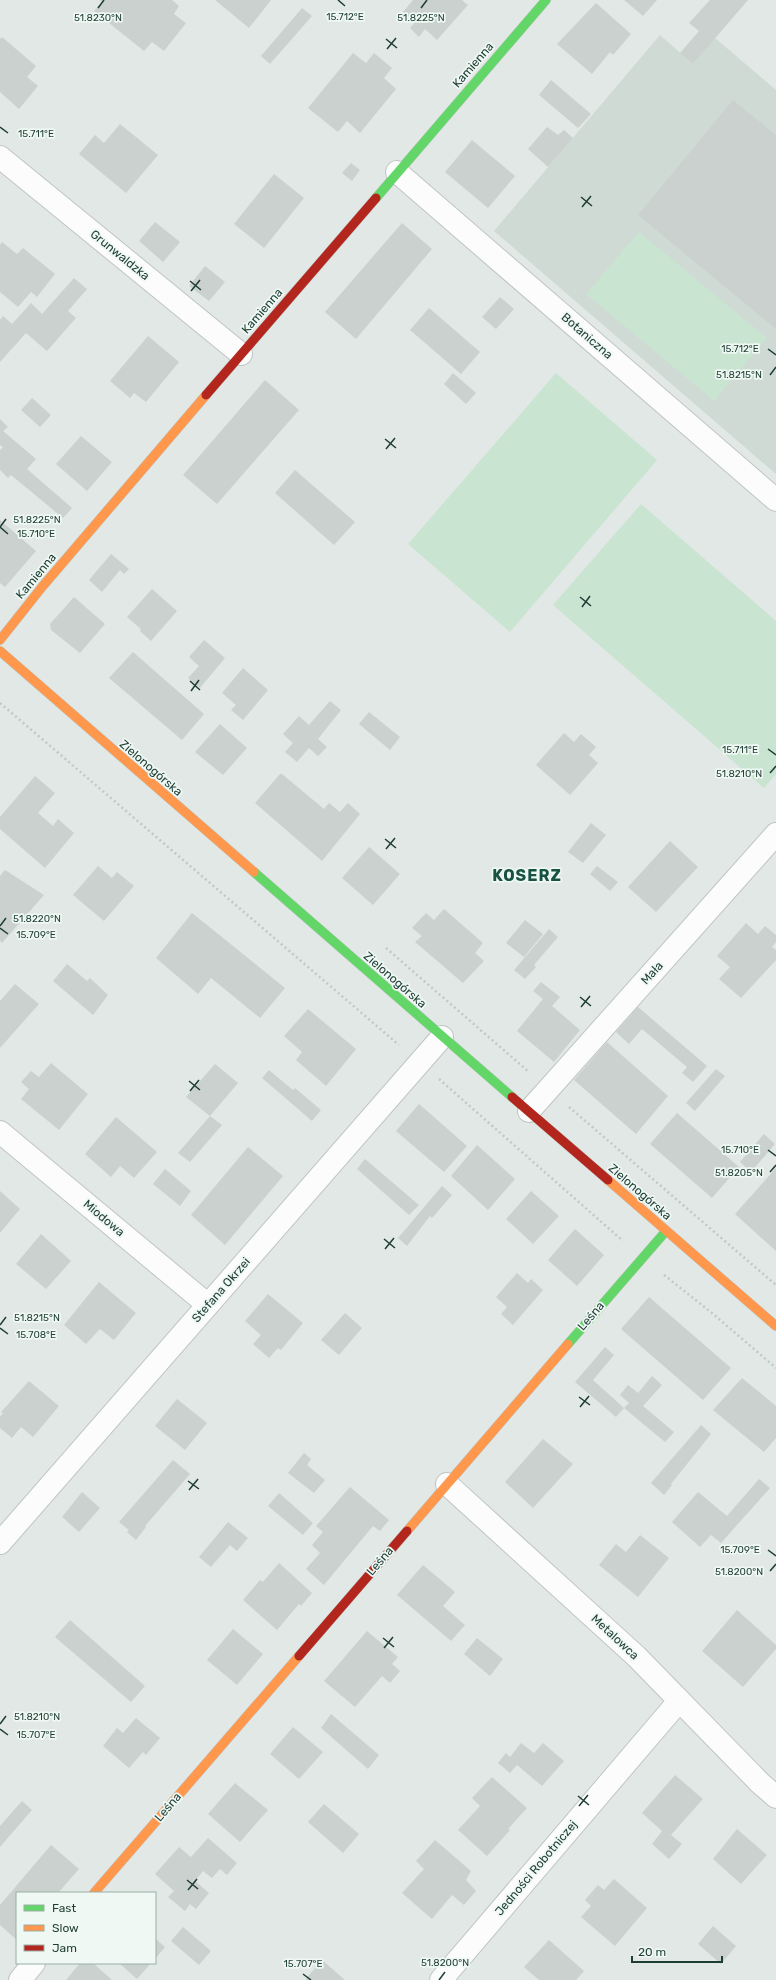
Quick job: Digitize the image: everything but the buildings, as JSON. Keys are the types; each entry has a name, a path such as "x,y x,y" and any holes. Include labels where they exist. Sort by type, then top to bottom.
{"street":[{"name":"Kamienna","path":"0,640 42,587 546,0"},
{"name":"Grunwaldzka","path":"0,156 241,354"},
{"name":"Botaniczna","path":"397,172 776,500"},
{"name":"Zielonogórska","path":"0,651 776,1326"},
{"name":"Mała","path":"528,1111 776,834"},
{"name":"Stefana Okrzei","path":"0,1543 442,1037"},
{"name":"Miodowa","path":"0,1132 208,1305"},
{"name":"Leśna","path":"95,1892 666,1231"},
{"name":"Metalowca","path":"447,1484 636,1656 760,1783 776,1797"},
{"name":"Jedności Robotniczej","path":"441,1980 679,1701"},
{"path":"20,1980 33,1964"}],"path":[{"path":"0,703 420,1062 642,1257 712,1313 776,1368"},
{"path":"385,947 776,1285"}],"shaded area":[{"path":"660,35 693,64 715,38 776,90 776,474 494,231"}],"green space":[{"path":"639,232 767,338 714,401 586,294"},
{"path":"556,373 657,460 510,632 408,544"},
{"path":"641,504 776,621 776,774 764,788 553,605"}],"traffic: fast":[{"path":"376,198 546,0"},
{"path":"254,872 512,1097"},
{"path":"568,1344 666,1231"}],"traffic: slow":[{"path":"0,640 42,587 206,395"},
{"path":"0,651 254,872"},
{"path":"608,1180 776,1326"},
{"path":"407,1531 568,1344"},
{"path":"95,1892 299,1656"}],"traffic: jam":[{"path":"206,395 376,198"},
{"path":"512,1097 608,1180"},
{"path":"299,1656 407,1531"}],"district":[{"name":"KOSERZ","path":"527,875"}]}
